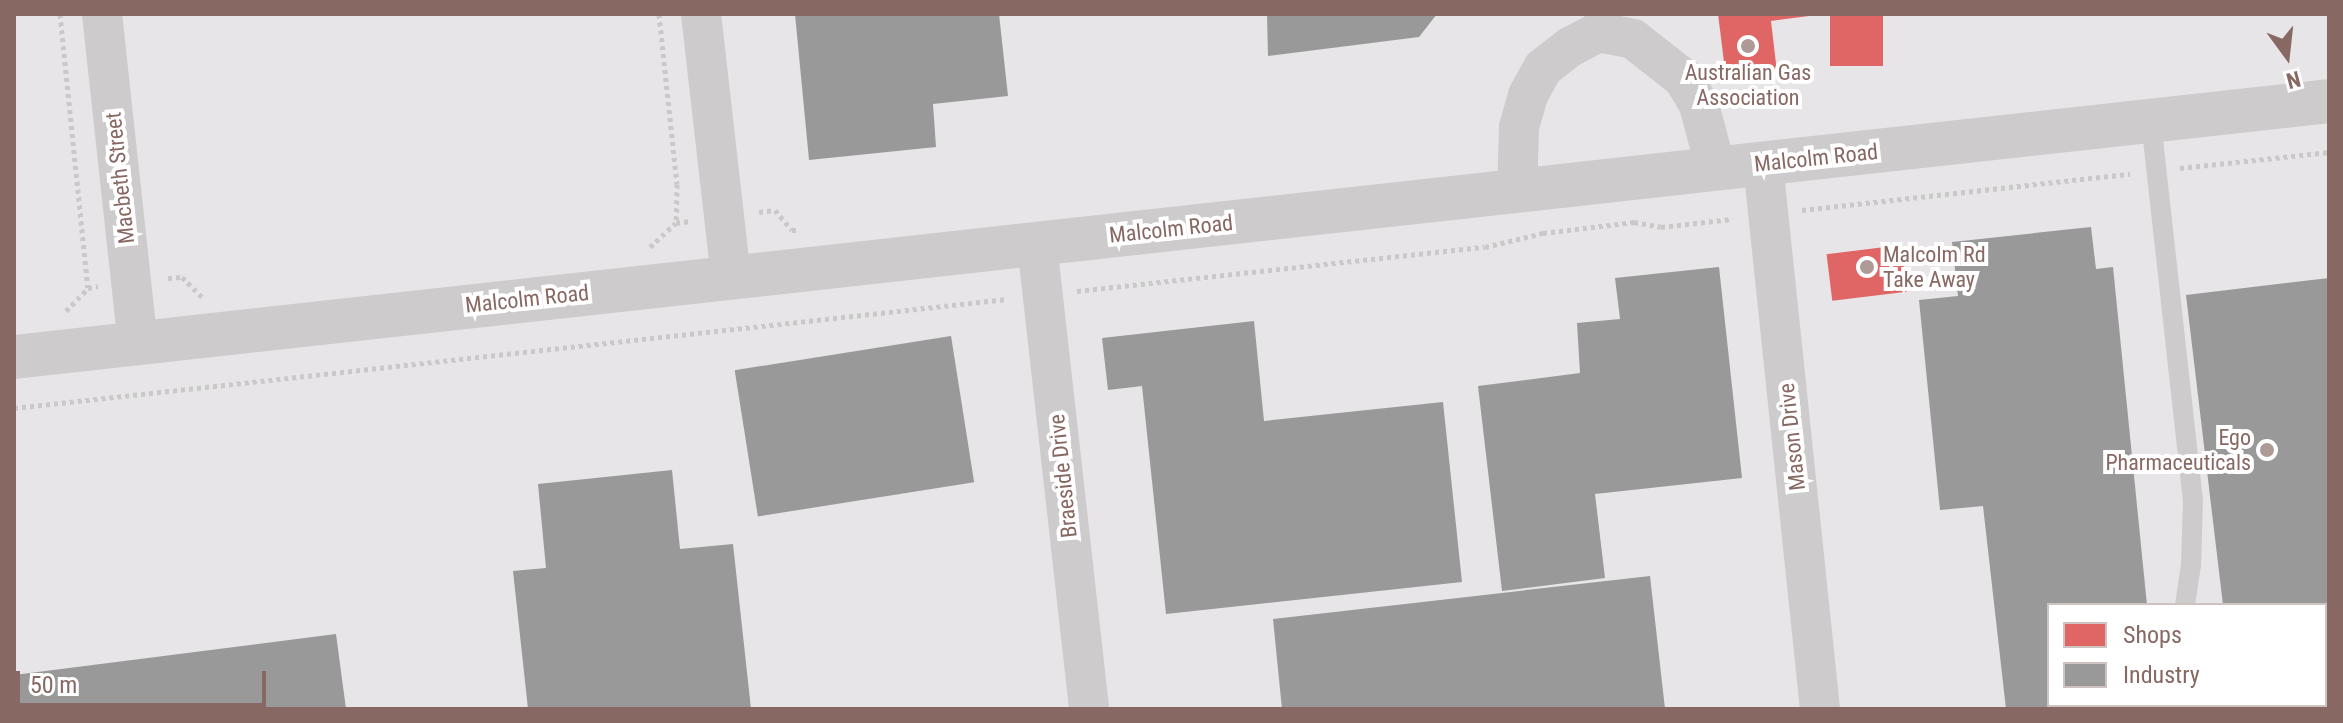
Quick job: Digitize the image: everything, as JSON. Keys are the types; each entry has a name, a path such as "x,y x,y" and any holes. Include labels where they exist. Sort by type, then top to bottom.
{"street":[{"name":"Macbeth Street","path":"102,14 138,343"},
{"path":"701,14 731,277"},
{"path":"1517,192 1519,127 1528,95 1543,68 1597,23 1633,39 1683,78 1699,105 1716,169"},
{"name":"Malcolm Road","path":"14,357 2329,101"},
{"name":"Mason Drive","path":"1763,164 1820,709"},
{"name":"Braeside Drive","path":"1037,244 1089,709"}],"lane":[{"path":"2151,121 2193,499 2191,565 2185,603"}],"path":[{"path":"60,14 88,288"},
{"path":"659,14 677,184 676,223"},
{"path":"14,408 1485,247 1543,233 1634,222 1661,227 2329,152"},
{"path":"638,248 652,246 676,223 775,210 792,230 806,229"},
{"path":"53,313 66,312 88,288 131,281 182,277 201,297 215,295"}],"shaded area":[{"path":"14,14 2329,14 2329,709 14,709"}],"building: Shops":[{"name":"Australian Gas Association","path":"1718,14 1809,16 1771,21 1777,72 1726,78"},
{"name":"Australian Gas Association","path":"1830,14 1883,14 1883,66 1830,66"},
{"path":"1901,245 1907,292 1832,301 1827,254"}],"building: Industry":[{"path":"795,14 999,14 1008,96 933,104 936,147 809,160"},
{"path":"1267,14 1437,14 1419,37 1268,56"},
{"path":"2091,227 2096,269 2113,267 2147,603 2047,603 2047,707 2147,707 2006,709 1983,506 1940,510 1919,300 1958,296 1952,242"},
{"path":"1719,267 1742,478 1595,494 1605,578 1502,591 1478,386 1580,373 1577,323 1620,319 1615,278"},
{"name":"Ego Pharmaceuticals","path":"2329,278 2329,709 2235,709 2327,707 2327,603 2223,603 2186,295"},
{"path":"1254,321 1264,421 1443,402 1462,582 1166,614 1142,386 1108,390 1102,338"},
{"path":"951,336 974,482 758,516 735,370"},
{"path":"672,470 680,549 733,544 751,709 528,709 513,571 546,568 538,484"},
{"path":"1650,576 1665,709 1282,709 1273,619"},
{"path":"336,634 346,709 14,709 14,675"}],"place":[{"name":"Australian Gas Association","path":"1748,46"},
{"name":"Malcolm Rd Take Away","path":"1867,267"},
{"name":"Ego Pharmaceuticals","path":"2267,450"}]}
